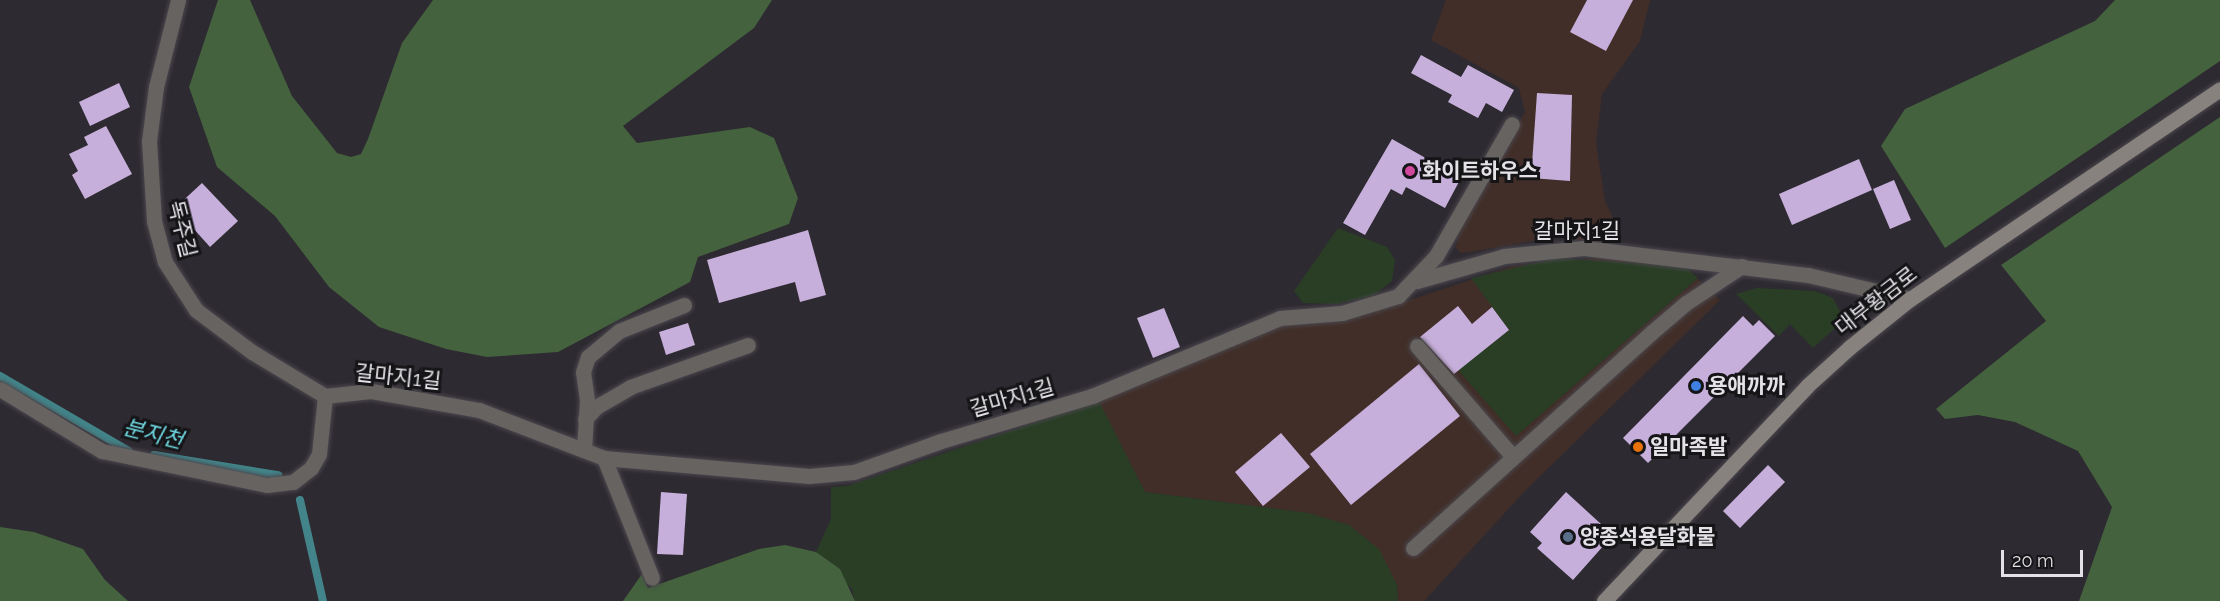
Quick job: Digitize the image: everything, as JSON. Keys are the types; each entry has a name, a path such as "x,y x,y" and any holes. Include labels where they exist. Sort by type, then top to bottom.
{"main road":[{"name":"대부황금로","path":"1604,601 1807,386 1910,299 2220,89"}],"lane":[{"name":"독주길","path":"178,0 156,87 149,141 154,221 165,262 196,310 252,352 325,396"},
{"name":"갈마지1길","path":"0,389 102,451 267,485 293,482 311,468 319,454 325,396 371,391 479,410 604,458 809,476 854,472 941,441 1092,396 1280,318 1364,308 1398,296 1415,282 1436,256 1512,124"},
{"name":"갈마지1길","path":"1415,282 1472,263 1559,248 1742,266 1839,280 1910,299"},
{"path":"1413,548 1686,303 1742,266"},
{"path":"584,450 583,372 588,357 619,331 684,305"},
{"path":"585,419 596,407 630,387 748,345"},
{"path":"1417,346 1513,457"},
{"path":"604,458 652,578"}],"shaded area":[{"path":"1446,0 1650,0 1640,41 1602,94 1596,143 1605,201 1618,228 1608,243 1553,237 1471,252 1461,253 1456,248 1459,232 1525,112 1519,88 1431,40"},
{"path":"1599,258 1684,266 1720,300 1523,493 1424,601 1398,601 1397,585 1349,525 1308,513 1145,492 1099,402 1291,321 1343,322 1513,266"}],"green space":[{"path":"218,0 250,0 292,96 337,153 351,157 361,154 368,139 402,43 433,0 772,0 754,28 623,126 637,143 750,127 774,138 798,198 789,224 698,257 690,282 558,352 487,357 446,349 379,327 329,287 275,216 217,167 189,87"},
{"path":"2115,0 2220,0 2220,61 1945,248 1881,146 1905,109 2095,21"},
{"path":"2220,117 2220,601 2079,601 2112,507 2078,451 2015,422 1978,415 1945,419 1936,409 2046,321 2001,265"},
{"path":"1338,228 1387,247 1395,260 1392,281 1373,296 1336,304 1303,303 1294,291"},
{"path":"1555,258 1684,266 1698,278 1516,436 1458,370 1509,330 1471,278"},
{"path":"1757,288 1815,291 1833,298 1844,320 1813,348 1790,324 1779,336 1736,294"},
{"path":"1099,401 1145,492 1308,513 1349,525 1379,549 1397,585 1398,601 855,601 852,589 816,552 831,519 831,487 847,486"},
{"path":"0,527 34,532 83,549 105,580 128,601 0,601"},
{"path":"785,545 816,552 840,569 855,601 623,601 642,574 648,588 759,549"}],"building":[{"path":"1587,0 1633,0 1606,51 1570,32"},
{"path":"1421,55 1461,77 1468,65 1514,90 1502,112 1486,103 1478,118 1448,102 1452,95 1411,73"},
{"path":"119,83 130,107 90,126 79,102"},
{"path":"1537,93 1572,95 1570,181 1531,178"},
{"path":"106,126 132,174 85,199 72,175 78,171 69,154 88,145 84,137"},
{"path":"1392,139 1461,178 1445,208 1406,187 1402,195 1391,189 1365,235 1343,223"},
{"path":"1859,159 1872,190 1792,225 1779,194"},
{"path":"1894,180 1911,220 1890,229 1873,189"},
{"path":"202,183 238,221 210,247 175,208"},
{"path":"808,230 826,295 800,302 795,282 719,303 707,260"},
{"path":"1458,306 1472,324 1492,307 1509,330 1454,374 1420,337"},
{"path":"1164,308 1180,347 1153,358 1137,318"},
{"path":"1743,316 1753,326 1759,320 1775,336 1648,463 1623,438"},
{"path":"688,323 695,345 666,355 659,332"},
{"path":"1419,364 1460,416 1351,505 1310,454"},
{"path":"1281,433 1310,467 1263,506 1235,472"},
{"path":"1768,465 1785,482 1740,528 1723,511"},
{"path":"661,492 687,494 683,555 657,554"},
{"path":"1566,492 1613,535 1573,580 1537,548 1542,543 1530,532"}],"waterway":[{"name":"분지천","path":"0,376 129,451"},
{"name":"분지천","path":"154,455 278,475"},
{"name":"분지천","path":"300,500 323,601"}],"place":[{"name":"화이트하우스","path":"1410,171"},
{"name":"용애까까","path":"1696,386"},
{"name":"일마족발","path":"1638,447"},
{"name":"양종석용달화물","path":"1568,537"}]}
